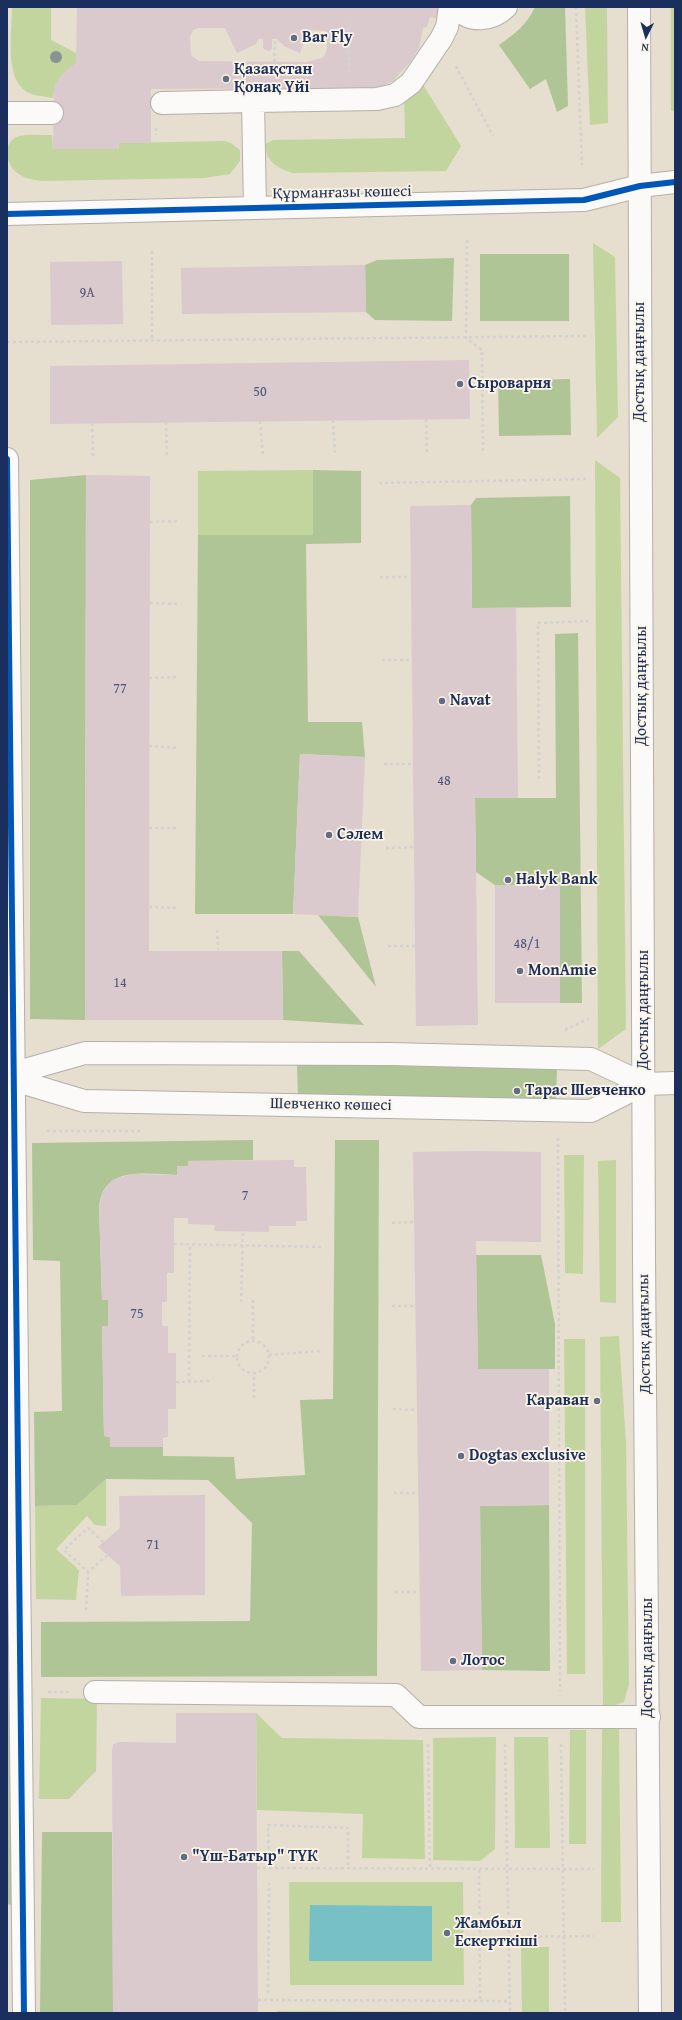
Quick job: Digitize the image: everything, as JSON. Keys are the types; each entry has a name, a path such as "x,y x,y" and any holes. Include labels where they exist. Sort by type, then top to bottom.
{"street":[{"path":"162,103 377,98 395,94 411,83 442,39 447,27 450,7"},
{"path":"457,7 464,14 472,18 480,19 500,13 506,7"},
{"name":"Достық даңғылы","path":"639,7 650,2013"},
{"path":"253,101 255,208"},
{"path":"7,113 52,113"},
{"name":"Құрманғазы көшесі","path":"7,214 584,200 640,186 675,182"},
{"path":"7,459 12,1088 22,1692 24,2013"},
{"name":"Шевченко көшесі","path":"12,1088 85,1053 390,1054 591,1059 644,1084"},
{"name":"Шевченко көшесі","path":"12,1088 84,1101 591,1111 644,1084 675,1083"},
{"path":"96,1692 396,1695 419,1717 649,1717"}],"path":[{"path":"576,7 582,165"},
{"path":"349,23 349,78"},
{"path":"274,78 275,39"},
{"path":"452,60 493,136"},
{"path":"466,338 467,240"},
{"path":"152,251 152,341"},
{"path":"7,342 586,336"},
{"path":"466,338 482,350 483,452"},
{"path":"426,419 427,453"},
{"path":"333,420 335,454"},
{"path":"260,421 263,456"},
{"path":"166,422 167,458"},
{"path":"92,423 92,459"},
{"path":"378,483 587,479"},
{"path":"150,522 179,522"},
{"path":"380,577 410,577"},
{"path":"150,603 178,604"},
{"path":"540,779 538,623 588,621"},
{"path":"382,660 412,660"},
{"path":"149,678 178,677"},
{"path":"149,746 178,748"},
{"path":"384,764 413,764"},
{"path":"149,828 178,828"},
{"path":"386,848 414,847"},
{"path":"149,907 178,908"},
{"path":"217,930 218,950"},
{"path":"388,946 416,946"},
{"path":"558,1135 560,1717 565,2013"},
{"path":"392,1223 414,1222"},
{"path":"241,1302 243,1232"},
{"path":"174,1244 322,1247"},
{"path":"189,1382 190,1244"},
{"path":"252,1300 253,1341"},
{"path":"392,1306 416,1306"},
{"path":"253,1341 264,1345 269,1355 269,1360 264,1369 254,1373 244,1370 238,1362 237,1356 241,1347 245,1343 253,1341"},
{"path":"269,1355 320,1351"},
{"path":"202,1356 237,1356"},
{"path":"254,1373 254,1398"},
{"path":"176,1382 210,1381"},
{"path":"393,1409 417,1410"},
{"path":"394,1493 418,1493"},
{"path":"88,1572 64,1550 88,1528 103,1542"},
{"path":"86,1610 88,1572 108,1555"},
{"path":"394,1592 419,1592"},
{"path":"22,1692 96,1692"},
{"path":"427,1717 430,1869"},
{"path":"504,1717 510,2013"},
{"path":"269,1861 268,1825 348,1828 348,1869"},
{"path":"257,1868 478,1870 594,1869"},
{"path":"478,1870 480,2000"},
{"path":"268,1993 269,1883"},
{"path":"509,1937 594,1936"},
{"path":"258,2000 510,2001"}],"green space":[{"path":"12,7 51,7 51,40 76,53 76,64 67,70 57,82 53,98 29,93 17,82 14,73 11,50"},
{"path":"535,7 565,7 568,106 557,112 546,79 530,89 499,45 524,24"},
{"path":"585,7 607,7 608,123 590,125"},
{"path":"671,7 675,7 675,111 671,111"},
{"path":"422,83 461,146 446,171 293,173 278,167 267,155 266,144 273,140 405,138 404,98"},
{"path":"27,135 52,135 53,149 118,149 119,143 225,141 231,143 240,150 240,161 230,174 204,178 40,181 27,178 15,171 9,162 7,152 9,143 12,140 20,136"},
{"path":"593,243 615,257 618,417 597,438"},
{"path":"480,254 569,254 569,321 480,321"},
{"path":"454,258 452,321 375,320 366,312 365,265 377,260"},
{"path":"570,379 571,435 499,436 498,381"},
{"path":"595,460 620,478 626,1029 598,1049"},
{"path":"313,470 313,535 198,535 198,471"},
{"path":"313,470 361,471 361,543 306,544 308,722 362,722 365,757 300,754 293,914 195,914 198,535 313,535"},
{"path":"86,475 85,1020 30,1019 30,480"},
{"path":"570,496 571,607 472,608 471,505 476,498"},
{"path":"578,633 582,1003 560,1003 560,885 495,885 476,872 475,798 556,798 555,634"},
{"path":"318,915 358,917 376,987"},
{"path":"282,951 299,951 364,1025 283,1020"},
{"path":"297,1064 557,1069 556,1102 298,1098"},
{"path":"253,1140 253,1160 188,1161 188,1166 177,1166 177,1175 140,1174 117,1178 109,1184 102,1194 99,1207 102,1300 108,1300 108,1326 102,1327 104,1436 110,1437 110,1447 163,1447 163,1456 234,1457 236,1479 305,1475 300,1400 333,1399 335,1140 379,1140 377,1676 41,1677 41,1622 250,1621 252,1523 208,1480 106,1479 77,1505 35,1506 34,1412 62,1411 60,1261 33,1260 32,1143"},
{"path":"564,1155 584,1155 583,1274 565,1273"},
{"path":"616,1160 616,1303 600,1302 598,1161"},
{"path":"476,1255 541,1255 555,1324 555,1369 478,1369"},
{"path":"619,1336 626,1443 629,1684 624,1702 603,1709 600,1337"},
{"path":"564,1339 585,1339 585,1674 567,1674"},
{"path":"106,1479 106,1526 95,1525 87,1516 56,1549 79,1570 76,1600 36,1599 35,1506 77,1505"},
{"path":"549,1505 550,1671 482,1670 480,1506"},
{"path":"7,1590 12,1905 7,1904"},
{"path":"41,1698 97,1699 96,1771 69,1799 39,1799"},
{"path":"256,1713 282,1738 423,1740 425,1859 362,1858 363,1814 257,1810"},
{"path":"602,1728 619,1728 621,1922 601,1922"},
{"path":"570,1730 586,1730 586,1844 569,1844"},
{"path":"496,1737 495,1849 480,1861 433,1860 433,1738"},
{"path":"514,1737 548,1737 550,1848 515,1848"},
{"path":"42,1832 112,1832 113,2013 40,2013"},
{"path":"289,1882 463,1882 464,1985 290,1985"},
{"path":"521,1947 549,1947 549,2013 522,2013"},
{"path":"277,2011 498,2012 498,2013 277,2013"}],"water":[{"path":"310,1905 432,1906 432,1961 309,1961"}],"building":[{"name":"Қазақстан Қонақ Үйі","path":"77,7 446,7 455,21 430,17 427,27 423,28 419,48 411,61 393,81 382,86 364,88 151,89 151,143 119,143 118,149 53,149 54,86 67,69 76,64","holes":["198,28 225,28 237,53 256,44 258,39 263,39 263,48 266,50 270,51 272,48 272,39 277,39 284,46 300,53 309,30 326,31 327,47 325,55 322,58 307,62 199,61 191,55 190,37 193,30"]},
{"path":"122,261 123,324 51,325 50,262"},
{"path":"365,265 366,312 182,314 181,268"},
{"path":"469,360 470,419 50,424 50,366"},
{"path":"86,475 150,476 149,951 282,951 283,1020 85,1020"},
{"path":"471,505 472,608 516,608 518,798 475,798 478,1025 416,1026 410,506"},
{"name":"Сәлем","path":"300,754 365,757 358,917 293,914"},
{"path":"495,885 560,885 560,1003 495,1003"},
{"path":"413,1152 541,1152 541,1242 476,1241 478,1369 549,1369 549,1505 480,1506 482,1670 421,1671"},
{"path":"294,1160 294,1167 306,1167 307,1221 296,1221 296,1226 269,1226 269,1232 214,1231 215,1225 188,1224 188,1218 174,1218 174,1273 167,1273 167,1302 162,1302 162,1326 168,1326 168,1353 176,1353 176,1409 168,1409 168,1437 163,1438 163,1447 110,1447 110,1437 104,1436 102,1326 108,1326 108,1300 102,1300 99,1207 103,1192 112,1180 132,1174 177,1175 177,1166 188,1166 188,1161"},
{"path":"205,1495 205,1595 121,1596 120,1566 98,1547 120,1528 119,1496"},
{"name":"\"Үш-Батыр\" ТҮК","path":"176,1713 256,1713 258,2013 113,2013 113,1744 120,1742 176,1743"}],"cycle path":[{"path":"7,214 584,200 640,186 675,182"},
{"path":"7,459 24,2013"}],"place":[{"name":"Bar Fly","path":"294,38"},
{"name":"Қазақстан Қонақ Үйі","path":"226,79"},
{"name":"Сыроварня","path":"460,384"},
{"name":"Navat","path":"442,701"},
{"name":"Сәлем","path":"329,835"},
{"name":"Halyk Bank","path":"508,880"},
{"name":"MonAmie","path":"520,971"},
{"name":"Тарас Шевченко","path":"517,1091"},
{"name":"Караван","path":"597,1401"},
{"name":"Dogtas exclusive","path":"461,1456"},
{"name":"Лотос","path":"453,1661"},
{"name":"\"Үш-Батыр\" ТҮК","path":"184,1857"},
{"name":"Жамбыл Ескерткіші","path":"447,1933"}]}
